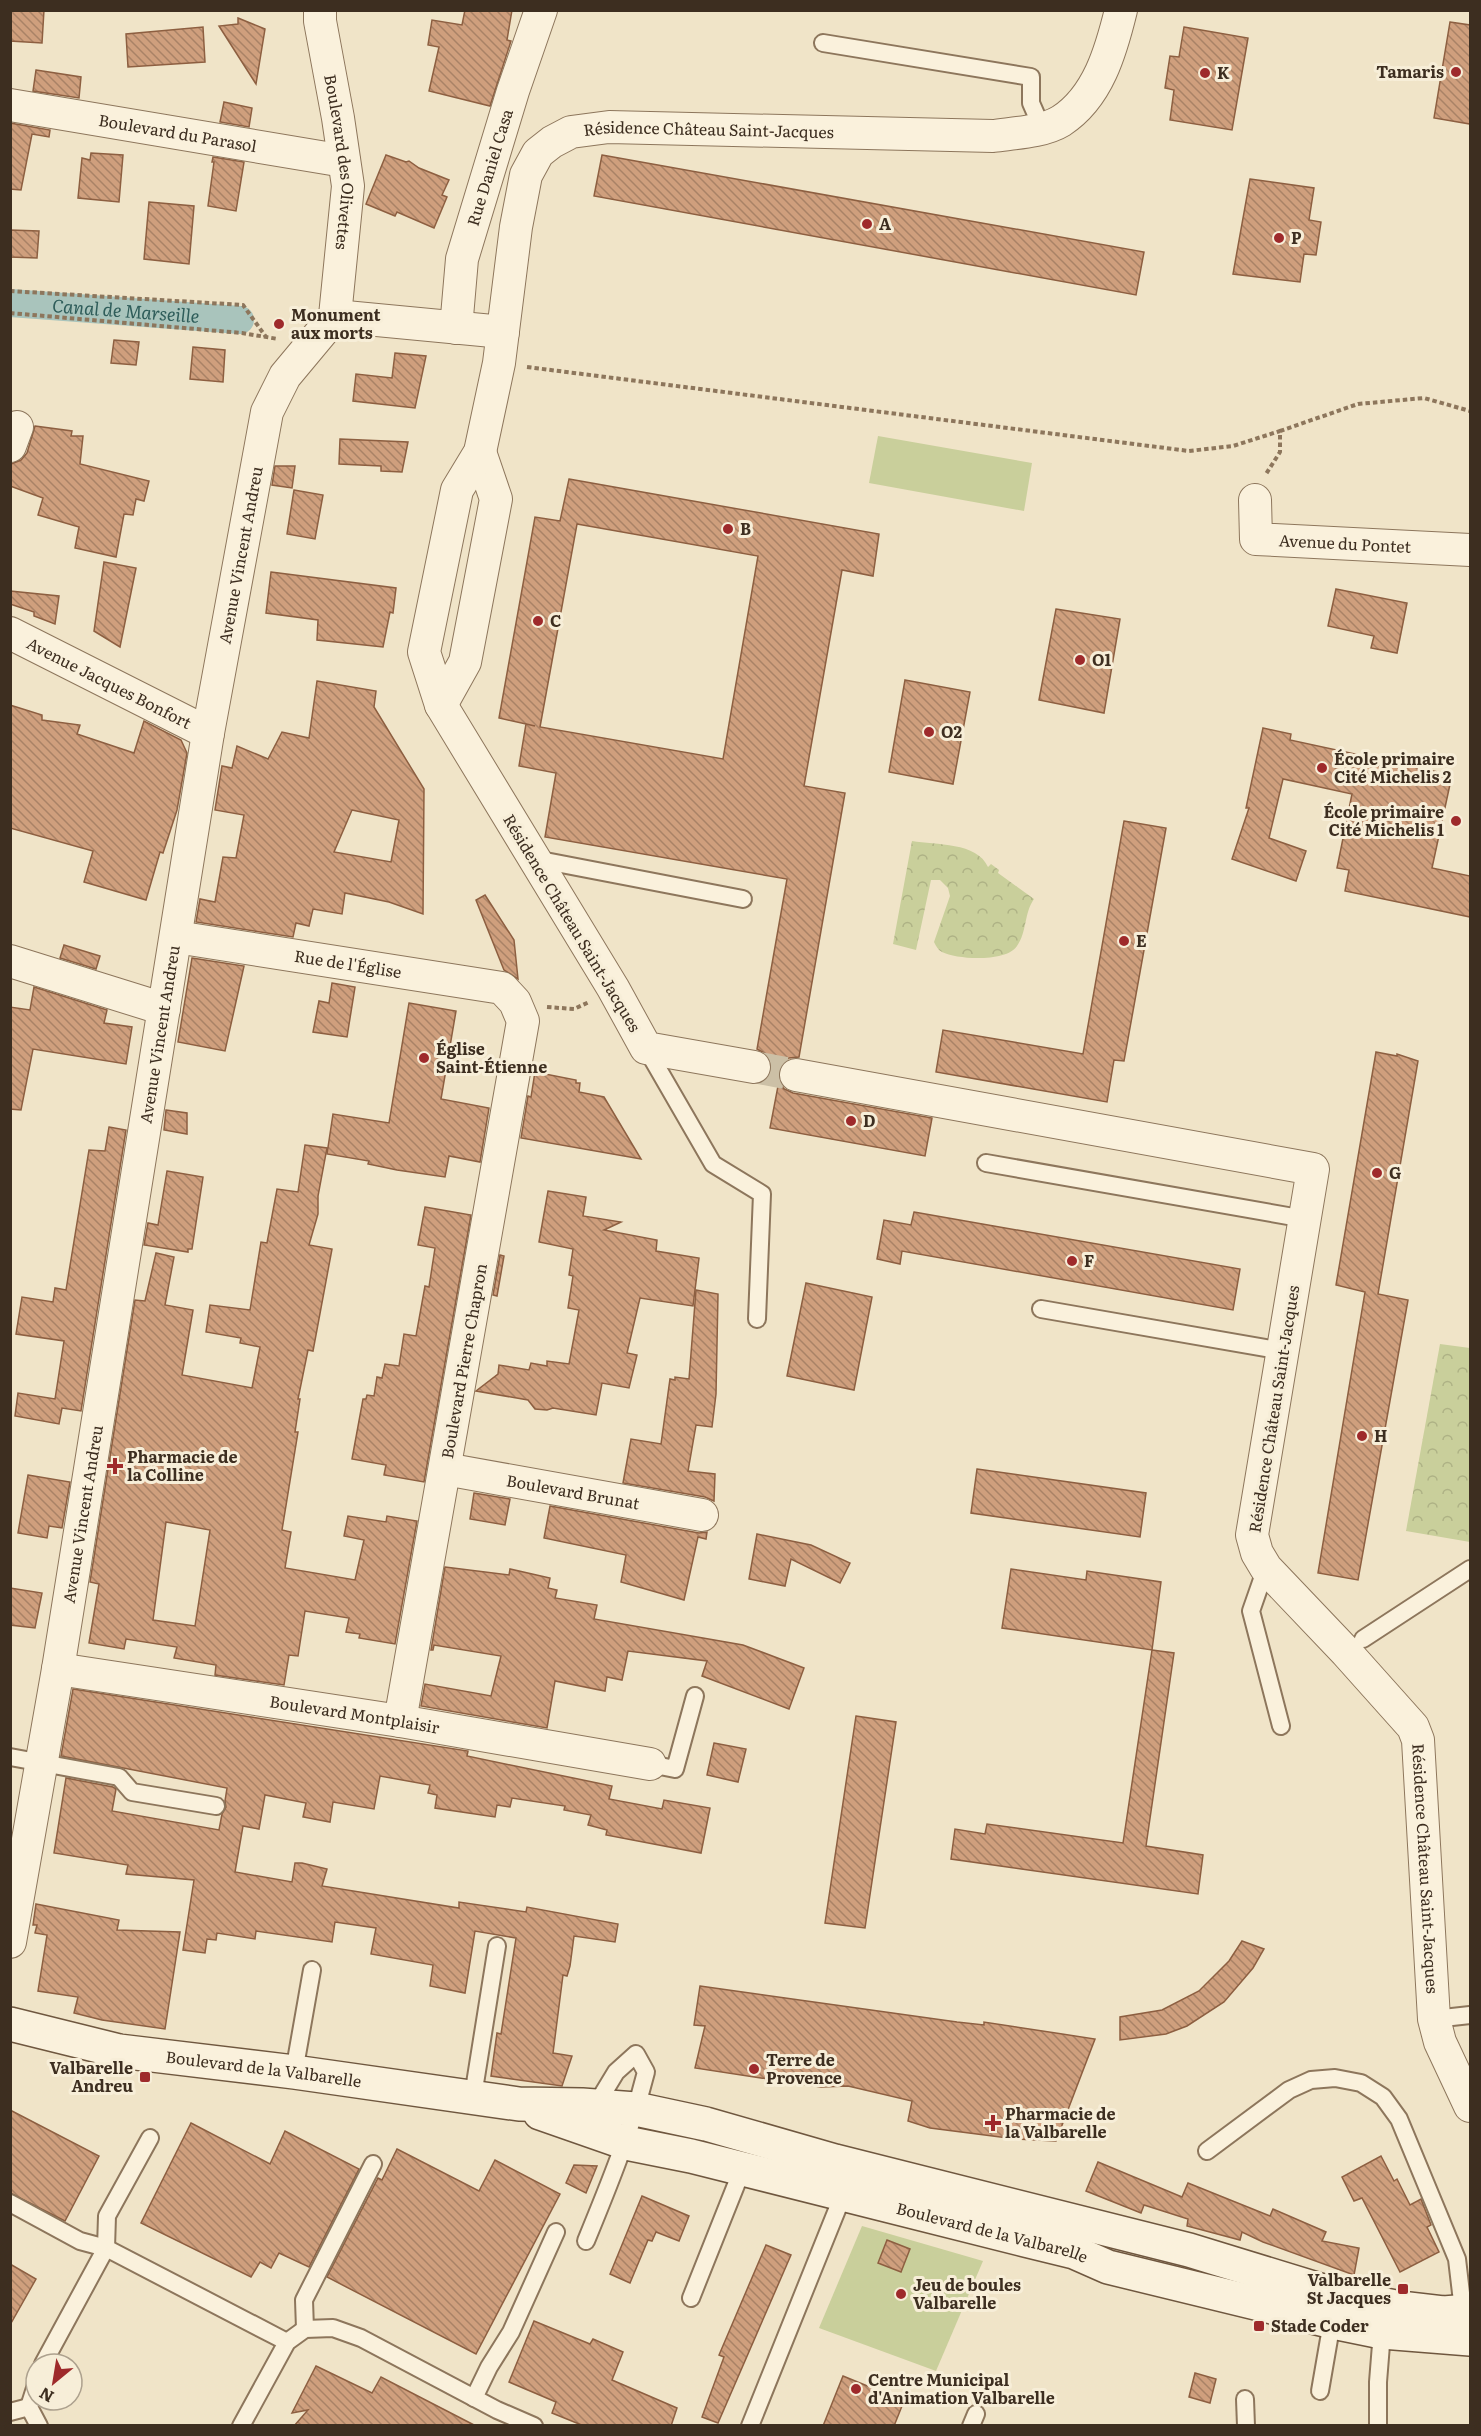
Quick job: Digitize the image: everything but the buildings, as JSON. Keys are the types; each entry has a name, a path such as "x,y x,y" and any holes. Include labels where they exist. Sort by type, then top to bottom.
{"street":[{"name":"Boulevard des Olivettes","path":"320,10 348,186 334,316"},
{"name":"Rue Daniel Casa","path":"456,328 462,259 513,92 541,10"},
{"name":"Résidence Château Saint-Jacques","path":"754,1067 646,1048 613,988 441,705 424,652 457,490 480,452 499,363 516,227 526,175 538,153 552,142 571,132 609,127 993,136 1042,128 1060,122 1080,105 1102,71 1121,10"},
{"name":"Boulevard du Parasol","path":"10,105 344,161"},
{"path":"334,316 503,332"},
{"name":"Avenue Vincent Andreu","path":"10,1942 58,1669 208,733 267,412 285,376 334,316"},
{"path":"441,705 465,662 496,499 480,452"},
{"name":"Avenue du Pontet","path":"1255,500 1256,539 1470,550"},
{"name":"Avenue Jacques Bonfort","path":"10,633 208,733"},
{"name":"Rue de l'Église","path":"176,937 502,988 529,1004"},
{"path":"10,961 164,1009"},
{"name":"Boulevard Pierre Chapron","path":"400,1721 523,1021 529,1004"},
{"name":"Résidence Château Saint-Jacques","path":"796,1075 1313,1169 1252,1535 1257,1553 1266,1568 1406,1719 1413,1727 1418,1740 1434,2019 1440,2042 1470,2106"},
{"name":"Boulevard Brunat","path":"445,1470 702,1515"},
{"name":"Boulevard Montplaisir","path":"58,1669 400,1721 650,1764"},
{"name":"Boulevard de la Valbarelle","path":"10,2024 119,2051 294,2072 519,2104 556,2120 596,2119 636,2109 706,2124 848,2180 1064,2250 1108,2267 1334,2308 1400,2308 1443,2313 1468,2320"},
{"name":"Boulevard de la Valbarelle","path":"596,2119 626,2143 742,2169 848,2180"},
{"name":"Boulevard de la Valbarelle","path":"1334,2308 1382,2332 1468,2320"}],"lane":[{"path":"823,43 1031,77 1031,103 1042,128"},
{"path":"535,859 743,899"},
{"path":"646,1048 713,1164 762,1194 757,1319"},
{"path":"986,1164 1305,1219"},
{"path":"1041,1308 1283,1351"},
{"path":"1266,1568 1251,1611 1281,1726"},
{"path":"1363,1639 1470,1569"},
{"path":"650,1764 675,1769 695,1696"},
{"path":"10,1757 119,1777 132,1792 216,1806"},
{"path":"473,2096 497,1946"},
{"path":"294,2072 312,1970"},
{"path":"1434,2019 1470,2014"},
{"path":"586,2241 626,2143 646,2072 636,2054 616,2072 596,2119"},
{"path":"1207,2151 1288,2090 1311,2080 1335,2078 1361,2083 1383,2097 1399,2119 1457,2259 1468,2320"},
{"path":"50,2352 106,2248 107,2216 150,2138"},
{"path":"305,2329 304,2300 373,2164"},
{"path":"691,2298 742,2169"},
{"path":"750,2426 848,2180"},
{"path":"10,2204 80,2241 106,2248 287,2342"},
{"path":"474,2398 489,2367 511,2332 556,2232"},
{"path":"1320,2391 1334,2308"},
{"path":"241,2426 287,2342 305,2329 333,2328 361,2338 474,2398 534,2426"},
{"path":"1378,2426 1378,2382 1382,2332"},
{"path":"1245,2399 1246,2426"},
{"path":"32,2412 39,2426"}],"path":[{"path":"10,291 243,305 266,337"},
{"path":"10,314 242,333 312,344"},
{"path":"499,363 1189,451 1233,446 1358,404 1424,398 1470,411"},
{"path":"1255,500 1266,473 1280,452 1280,431"},
{"path":"529,1004 574,1010"}],"green space":[{"path":"878,436 1032,463 1024,511 869,483"},
{"path":"912,841 955,846 975,853 988,867 991,864 999,870 998,873 1034,899 1020,941 1012,951 993,957 970,958 949,955 939,950 934,942 950,896 948,888 940,880 931,880 916,950 893,944"},
{"path":"1440,1344 1470,1348 1470,1542 1406,1531"},
{"name":"Jeu de boules Valbarelle","path":"862,2226 983,2261 936,2371 819,2328"}],"waterway":[{"name":"Canal de Marseille","path":"10,303 240,320"}],"tunnel":[{"path":"754,1067 796,1075"}],"place":[{"name":"Tamaris","path":"1456,72"},
{"name":"K","path":"1205,73"},
{"name":"A","path":"867,224"},
{"name":"P","path":"1279,238"},
{"name":"Monument aux morts","path":"279,324"},
{"name":"B","path":"728,529"},
{"name":"C","path":"538,621"},
{"name":"O1","path":"1080,660"},
{"name":"O2","path":"929,732"},
{"name":"École primaire Cité Michelis 2","path":"1322,768"},
{"name":"École primaire Cité Michelis 1","path":"1456,821"},
{"name":"E","path":"1124,941"},
{"name":"Église Saint-Étienne","path":"424,1058"},
{"name":"D","path":"851,1121"},
{"name":"G","path":"1377,1173"},
{"name":"F","path":"1072,1261"},
{"name":"H","path":"1362,1436"},
{"name":"Pharmacie de la Colline","path":"115,1466"},
{"name":"Terre de Provence","path":"754,2069"},
{"name":"Valbarelle Andreu","path":"145,2077"},
{"name":"Pharmacie de la Valbarelle","path":"993,2123"},
{"name":"Valbarelle St Jacques","path":"1403,2289"},
{"name":"Jeu de boules Valbarelle","path":"901,2294"},
{"name":"Stade Coder","path":"1259,2326"},
{"name":"Centre Municipal d'Animation Valbarelle","path":"856,2389"}]}
